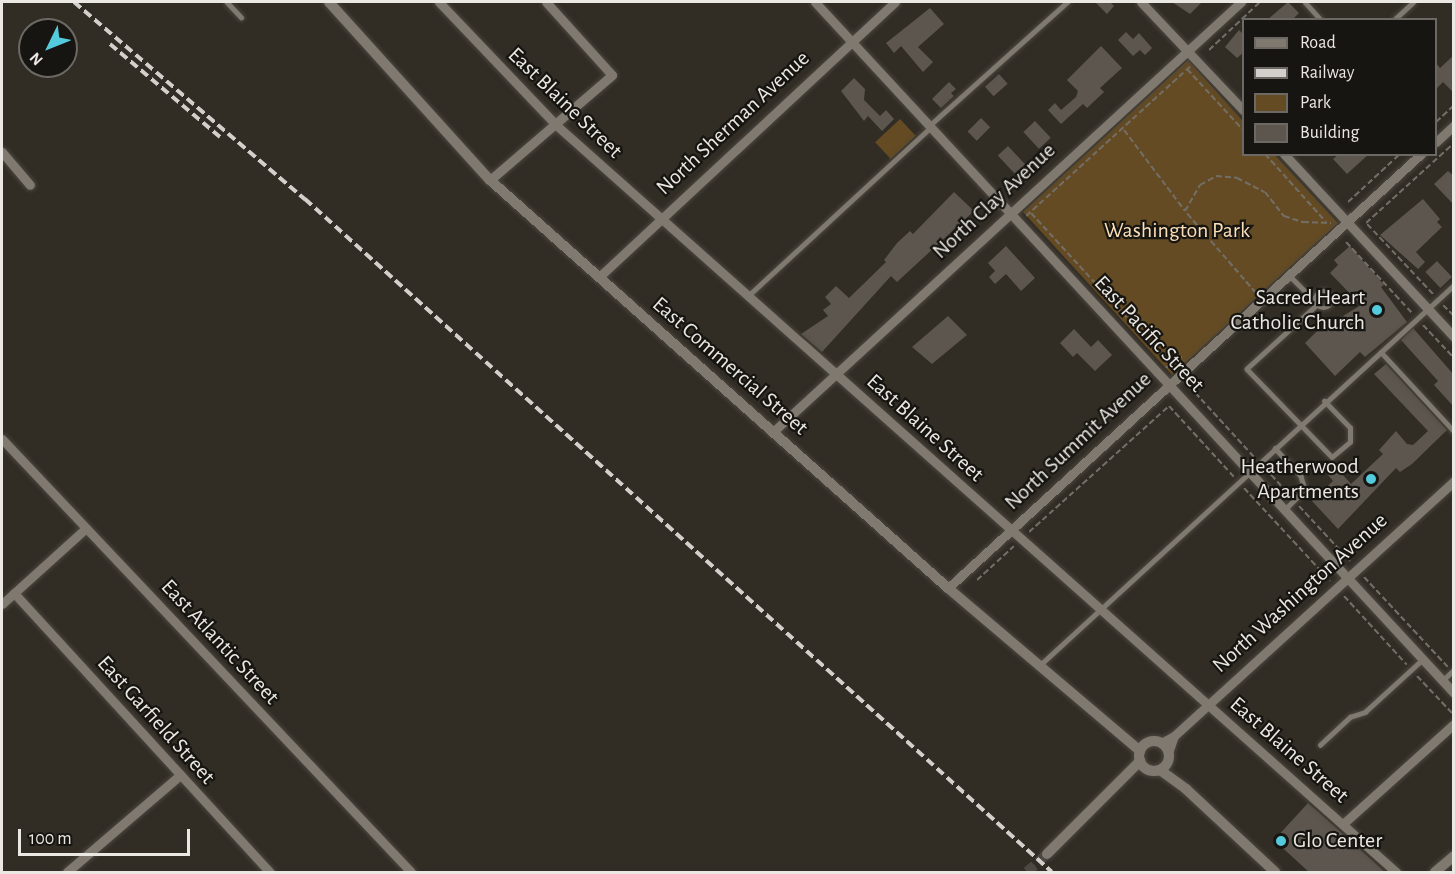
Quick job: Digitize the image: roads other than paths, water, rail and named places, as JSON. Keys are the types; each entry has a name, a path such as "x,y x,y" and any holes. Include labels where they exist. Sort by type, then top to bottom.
{"street":[{"name":"East Commercial Street","path":"329,2 490,180 774,430 948,588 1039,666 1128,736 1142,752"},
{"name":"East Blaine Street","path":"439,2 555,124 1207,705 1344,823 1396,873"},
{"path":"490,180 612,75 546,2"},
{"name":"East Pacific Street","path":"815,2 1169,384 1345,579 1454,693"},
{"name":"North Sherman Avenue","path":"599,277 659,218 895,2"},
{"path":"1141,2 1242,109"},
{"name":"North Clay Avenue","path":"774,430 1241,2"},
{"path":"1437,141 1454,125"},
{"path":"2,152 30,185"},
{"path":"1286,156 1343,222 1454,337"},
{"name":"North Summit Avenue","path":"948,588 1343,222 1419,156"},
{"name":"East Atlantic Street","path":"2,439 411,873"},
{"name":"North Washington Avenue","path":"1161,743 1174,736 1454,481"},
{"path":"2,604 86,528"},
{"name":"East Garfield Street","path":"14,593 270,873"},
{"path":"1344,823 1454,724"},
{"name":"North Washington Avenue","path":"1168,756 1174,736"},
{"path":"1047,854 1131,774 1142,752 1161,743 1186,789"},
{"path":"1142,752 1155,770 1186,789 1275,873"},
{"path":"1131,774 1155,770 1168,756"},
{"path":"67,873 180,775"},
{"path":"1436,873 1454,856"}],"lane":[{"path":"227,2 241,17"},
{"path":"747,297 1067,2"},
{"path":"1305,2 1319,18"},
{"path":"1396,18 1413,2"},
{"path":"1288,275 1315,303 1247,369 1332,457 1350,442 1350,428 1324,401"},
{"path":"1039,666 1098,608 1454,285"},
{"path":"1381,352 1454,430"},
{"path":"1275,448 1301,477 1305,490 1284,511"},
{"path":"1320,745 1350,717 1365,712 1422,660"},
{"path":"1442,681 1453,671"}],"tunnel":[{"path":"1027,872 1047,854"}],"railway":[{"path":"74,2 305,199 1052,872"},
{"path":"110,44 220,137"}],"place":[{"name":"Sacred Heart Catholic Church","path":"1377,310"},
{"name":"Heatherwood Apartments","path":"1371,479"},
{"name":"Glo Center","path":"1281,841"}],"park label":[{"name":"Washington Park","path":"1177,231"}]}
